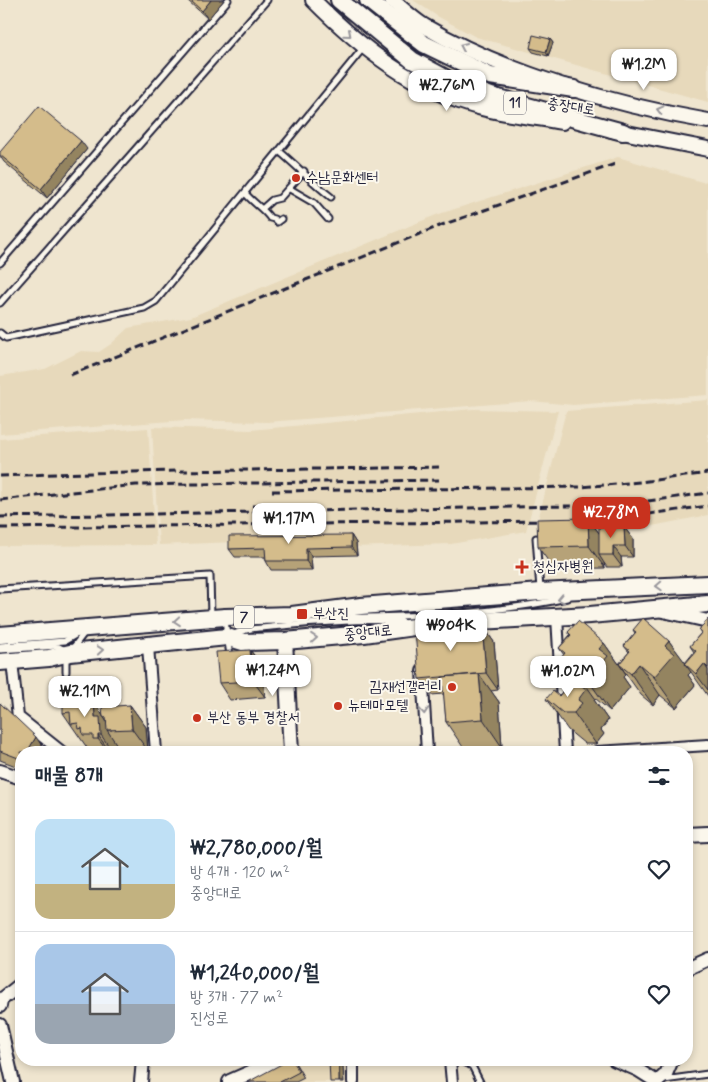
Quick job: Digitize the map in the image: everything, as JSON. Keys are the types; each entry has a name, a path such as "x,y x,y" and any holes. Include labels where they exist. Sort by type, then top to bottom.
{"main road":[{"name":"충장대로","path":"313,0 364,47 416,82 482,109 708,148"},
{"name":"11","path":"339,0 418,51 490,76 574,89"},
{"name":"11","path":"354,0 418,51"},
{"name":"11","path":"368,0 450,81 491,96 623,132"},
{"name":"충장대로","path":"392,0 422,25 462,46 574,89 708,121"},
{"name":"중앙대로","path":"0,635 218,618 292,616 362,606 540,592 708,584"},
{"name":"중앙대로","path":"4,658 49,658 70,653 227,637 243,642 285,641 420,632 442,623 557,617 708,604"},
{"path":"285,641 291,746"},
{"path":"693,835 708,834"},
{"path":"230,1082 266,1066"}],"street":[{"path":"654,609 708,621"},
{"path":"557,617 565,746"},
{"path":"148,646 156,746"},
{"path":"4,658 18,716 55,746"},
{"path":"421,663 427,746"},
{"path":"692,746 708,745"},
{"path":"0,771 15,776"},
{"path":"693,965 708,959"},
{"path":"0,1006 1,1000 15,989"},
{"path":"0,1025 13,1082"},
{"path":"141,1082 142,1066"},
{"path":"353,1066 353,1082"},
{"path":"451,1066 452,1082"},
{"path":"629,1066 657,1082 666,1074 669,1066"}],"lane":[{"path":"0,263 228,0"},
{"path":"0,303 266,0"},
{"path":"0,333 6,338 144,308 156,301 364,47"},
{"path":"279,151 304,171 309,180 331,197"},
{"path":"262,208 290,189 304,171"},
{"path":"290,189 314,203 328,219"},
{"path":"245,193 272,220 274,219 276,222 281,219"},
{"path":"536,538 540,592"},
{"path":"0,589 210,576 218,618 227,637 230,661"},
{"path":"292,616 327,618 432,615 535,605 609,589"},
{"path":"227,637 244,630 363,620 442,623"},
{"path":"0,646 65,641 87,629"},
{"path":"66,672 65,662 87,629"},
{"path":"472,1066 480,1082"},
{"path":"657,1082 708,1074"}],"shaded area":[{"path":"413,0 708,0 708,102 476,37 437,16"},
{"path":"618,157 702,182 708,181 708,395 573,405 531,401 267,422 185,420 0,434 0,376 45,369 81,351 99,352 128,328 191,317 436,215"},
{"path":"708,400 708,515 606,535 536,528 566,411"},
{"path":"473,409 558,411 526,531 451,544 350,547 235,542 159,545 152,427 251,430"},
{"path":"148,428 156,545 0,546 0,439"},
{"path":"286,1066 347,1066 347,1082 255,1082"}],"building":[{"path":"190,0 211,0 202,11"},
{"path":"533,35 550,39 546,52 530,48"},
{"path":"39,106 81,141 41,189 0,155 0,152"},
{"path":"588,518 589,546 538,547 537,519"},
{"path":"599,527 624,527 625,546 613,546 613,555 599,555"},
{"path":"351,535 351,547 306,548 306,561 266,561 265,548 229,549 229,536"},
{"path":"643,618 669,641 665,646 674,654 654,677 639,664 631,674 619,664 630,651 624,646 636,632 633,630"},
{"path":"708,619 708,668 704,664 696,674 685,664 696,651 690,646 702,632 699,630"},
{"path":"578,621 604,643 599,649 608,656 588,680 573,667 565,676 554,666 565,653 559,648 571,635 568,632"},
{"path":"482,625 486,673 419,679 415,631"},
{"path":"250,650 253,681 219,683 216,652"},
{"path":"479,674 483,719 446,722 442,677"},
{"path":"573,679 586,689 578,700 582,703 574,713 563,713 546,699 553,691 559,696"},
{"path":"94,702 95,717 100,717 101,735 98,735 98,739 93,739 93,735 83,735 82,728 79,729 78,723 71,724 70,712 63,713 63,704"},
{"path":"0,703 36,737 31,746 15,746 15,757 0,751"},
{"path":"130,705 132,729 107,730 106,717 103,717 102,707"},
{"path":"278,1066 296,1066 299,1072 280,1082 248,1082"},
{"path":"329,1066 339,1066 339,1082 330,1082"}],"railway":[{"path":"70,375 442,225 618,163"},
{"path":"0,476 165,471 439,467"},
{"path":"272,491 581,487 708,473"},
{"path":"0,500 136,485 439,480"},
{"path":"0,517 618,505 708,493"},
{"path":"252,506 287,506"},
{"path":"576,521 612,519 708,506"},
{"path":"0,528 551,521"}],"place":[{"name":"수남문화센터","path":"296,178"},
{"name":"청십자병원","path":"522,567"},
{"name":"부산진","path":"302,614"},
{"name":"김재선갤러리","path":"452,687"},
{"name":"뉴테마모텔","path":"338,706"},
{"name":"부산 동부 경찰서","path":"197,718"}]}
